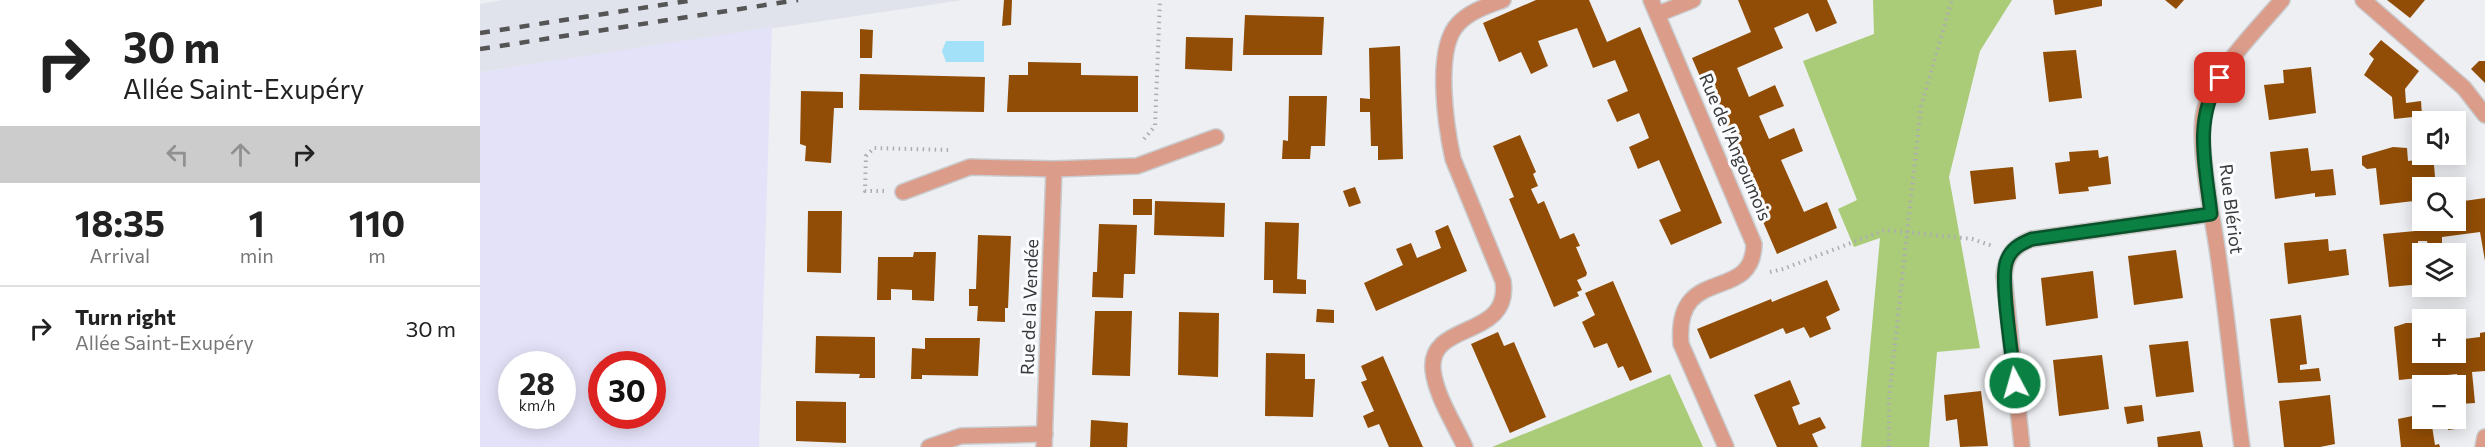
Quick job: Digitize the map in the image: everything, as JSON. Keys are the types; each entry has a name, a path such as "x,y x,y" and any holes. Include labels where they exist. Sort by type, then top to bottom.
{"street":[{"path":"1465,447 1436,380 1433,367 1437,352 1447,339 1490,319 1500,309 1505,294 1503,281 1453,159 1449,140 1444,61 1447,42 1457,25 1471,13 1503,0"},
{"name":"Rue de l'Angoumois","path":"1651,0 1750,229 1754,244 1750,266"},
{"path":"1658,14 1693,0"},
{"name":"Rue Blériot","path":"2242,447 2211,214 2203,135 2204,114 2211,93 2229,64 2282,0"},
{"path":"2363,0 2463,88 2485,115"},
{"path":"903,192 970,167 1054,169 1137,166 1216,137"},
{"name":"Rue de la Vendée","path":"1045,440 1054,169"},
{"path":"2022,447 2004,276 2010,253 2019,244 2032,239 2211,214"},
{"path":"1726,447 1681,344 1680,327 1684,306 1697,293 1737,277 1750,266"},
{"path":"929,447 961,436 1045,440"},
{"path":"2483,447 2485,437"}],"path":[{"path":"1140,144 1155,126 1160,0"},
{"path":"1889,447 1889,398 1921,106 1952,0"},
{"path":"1750,266 1772,272 1877,232 1908,232 1972,239 2010,253"}],"shaded area":[{"path":"503,0 963,0 480,72 480,4"},
{"path":"772,27 759,447 480,447 480,72"}],"green space":[{"path":"1873,0 2012,0 1980,51 1949,177 1980,348 1937,352 1929,447 1861,447 1880,238 1854,247 1838,209 1857,200 1803,61 1874,34"},
{"path":"1670,374 1703,447 1492,447"}],"water":[{"path":"946,41 984,41 984,62 946,62 942,51"}],"building":[{"path":"1004,0 1012,0 1011,25 1002,26"},
{"path":"1536,0 1589,0 1607,42 1640,27 1722,223 1671,245 1659,220 1681,211 1659,160 1638,169 1629,147 1649,138 1639,113 1617,122 1607,100 1628,91 1615,60 1593,68 1577,28 1538,41 1548,66 1531,74 1521,52 1499,62 1483,23"},
{"path":"1738,0 1827,0 1837,23 1816,32 1808,13 1774,28 1783,48 1737,68 1749,97 1775,85 1784,106 1759,116 1769,139 1794,128 1803,151 1781,160 1804,212 1827,202 1837,228 1777,254 1692,58 1751,32"},
{"path":"2053,0 2102,0 2102,6 2055,15"},
{"path":"2165,0 2184,0 2176,9"},
{"path":"2387,0 2425,0 2410,18"},
{"path":"1245,15 1324,17 1322,55 1243,55"},
{"path":"860,29 873,30 872,58 860,58"},
{"path":"1186,37 1233,38 1232,71 1185,69"},
{"path":"2381,40 2419,71 2405,89 2406,103 2421,101 2422,111 2412,111 2412,117 2394,119 2392,97 2364,75 2374,59 2369,54"},
{"path":"1400,46 1403,159 1378,160 1378,146 1371,146 1370,112 1360,112 1360,98 1370,99 1369,48"},
{"path":"2076,50 2082,98 2049,102 2043,52"},
{"path":"2479,61 2485,61 2485,83 2471,69"},
{"path":"1028,62 1081,63 1081,75 1138,76 1138,112 1007,112 1009,75 1028,75"},
{"path":"2311,67 2316,113 2269,120 2264,85 2284,83 2283,70"},
{"path":"860,74 985,77 984,112 859,110"},
{"path":"801,91 843,92 843,108 834,108 831,163 805,161 806,146 800,144"},
{"path":"1289,96 1327,96 1325,146 1311,146 1310,159 1282,159 1283,140 1288,141"},
{"path":"1520,135 1536,172 1533,174 1538,186 1531,189 1538,204 1544,201 1560,239 1574,233 1580,246 1576,247 1587,273 1586,276 1577,280 1582,290 1577,292 1579,296 1554,307 1509,199 1514,197 1493,146"},
{"path":"2393,147 2407,148 2408,161 2412,161 2412,165 2434,165 2435,177 2412,177 2412,201 2380,205 2376,168 2367,169 2362,165 2362,156"},
{"path":"2308,148 2311,171 2333,169 2336,195 2315,197 2315,193 2275,199 2270,152"},
{"path":"2098,150 2099,158 2108,156 2111,184 2088,187 2089,191 2059,194 2055,163 2070,161 2069,152"},
{"path":"2013,167 2016,199 1974,204 1970,171"},
{"path":"1355,187 1361,203 1349,207 1343,191"},
{"path":"2485,198 2485,261 2480,232 2442,237 2442,243 2418,241 2418,243 2412,243 2412,285 2389,287 2383,234 2415,231 2466,231 2466,201"},
{"path":"1133,199 1152,199 1152,215 1133,215"},
{"path":"1155,201 1225,203 1224,237 1154,235"},
{"path":"808,211 842,211 841,273 807,272"},
{"path":"1265,222 1299,223 1297,279 1306,280 1306,294 1273,293 1273,280 1264,280"},
{"path":"1099,224 1137,225 1135,274 1124,274 1123,298 1092,297 1093,272 1097,272"},
{"path":"1448,225 1467,271 1376,311 1364,283 1403,265 1396,249 1411,243 1417,258 1441,248 1435,231"},
{"path":"978,235 1011,236 1008,308 1005,308 1005,322 977,321 978,306 969,306 969,289 976,289"},
{"path":"2328,239 2329,251 2346,249 2349,275 2288,284 2284,243"},
{"path":"2176,250 2183,298 2134,305 2128,256"},
{"path":"914,252 936,252 934,301 912,300 912,290 891,289 891,300 877,300 878,257 913,257"},
{"path":"2093,271 2098,318 2046,326 2041,278"},
{"path":"1827,280 1840,310 1826,317 1831,329 1810,338 1804,327 1786,334 1783,328 1710,359 1697,329 1771,299 1772,302"},
{"path":"1613,281 1652,372 1630,381 1623,366 1618,368 1607,343 1594,348 1582,322 1595,315 1585,293"},
{"path":"1317,309 1334,310 1334,323 1316,322"},
{"path":"1095,311 1132,311 1130,376 1092,375"},
{"path":"1179,312 1219,313 1218,377 1178,375"},
{"path":"2301,315 2307,364 2300,365 2300,370 2319,368 2321,381 2278,383 2270,319"},
{"path":"2412,323 2412,363 2466,363 2466,339 2480,337 2480,333 2485,332 2485,371 2472,372 2475,403 2466,404 2466,375 2412,375 2412,379 2399,380 2394,327"},
{"path":"1498,332 1504,346 1514,342 1546,417 1510,433 1471,344"},
{"path":"816,336 875,337 875,378 859,378 860,374 815,373"},
{"path":"925,338 980,338 978,376 922,375 922,379 911,379 912,348 925,349"},
{"path":"2188,341 2194,392 2156,397 2149,345"},
{"path":"1266,353 1305,354 1305,379 1315,379 1313,417 1265,416"},
{"path":"2102,355 2109,409 2059,416 2053,360"},
{"path":"1383,356 1423,447 1389,447 1379,424 1368,428 1363,416 1374,411 1361,382 1367,380 1361,366"},
{"path":"1790,380 1800,404 1792,407 1799,425 1820,417 1826,428 1812,434 1818,447 1777,447 1754,395"},
{"path":"1981,391 1988,446 1960,447 1957,419 1946,421 1944,395"},
{"path":"2330,395 2335,444 2320,447 2284,447 2279,401"},
{"path":"796,401 846,402 846,443 796,441"},
{"path":"2142,405 2144,421 2127,424 2124,407"},
{"path":"2412,416 2412,429 2432,429 2435,445 2439,444 2440,447 2401,447 2398,419"},
{"path":"1091,420 1128,423 1127,447 1090,447"},
{"path":"2200,431 2203,447 2158,447 2157,437"}],"railway":[{"path":"480,33 694,0"},
{"path":"480,49 798,0"}],"route":[{"path":"2015,383 2004,276 2010,253 2019,244 2032,239 2211,214 2203,135 2204,114 2211,93 2220,78"}]}
